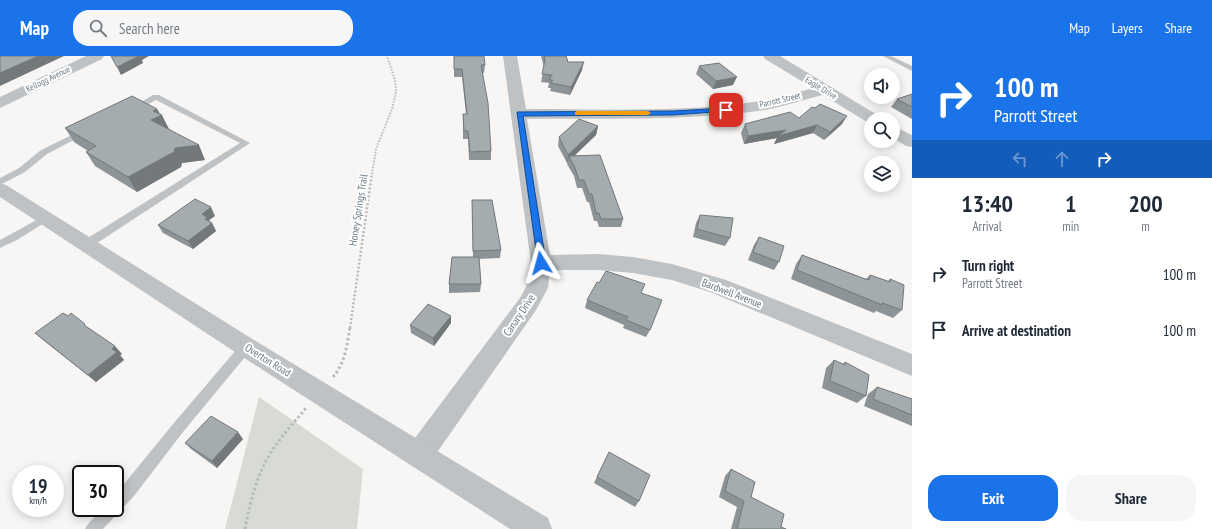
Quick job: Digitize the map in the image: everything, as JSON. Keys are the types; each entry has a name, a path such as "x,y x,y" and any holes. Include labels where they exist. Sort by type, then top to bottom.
{"street":[{"name":"Kellogg Avenue","path":"0,103 97,56"},
{"name":"Canary Drive","path":"419,455 528,304 537,288 541,263 520,114 510,56"},
{"name":"Eagle Drive","path":"770,56 864,114"},
{"name":"Parrott Street","path":"520,114 673,113 726,110 761,105 824,90"},
{"path":"900,135 912,142"},
{"name":"Overton Road","path":"0,189 246,347 537,529"},
{"name":"Bardwell Avenue","path":"541,263 598,262 633,265 672,272 718,286 912,365"}],"lane":[{"path":"886,56 912,69"},
{"path":"87,244 246,143 156,97 128,111"},
{"path":"0,182 22,170 44,152 93,128"},
{"path":"0,244 14,238 46,218"},
{"path":"124,496 183,422 246,347"},
{"path":"93,529 104,517"}],"path":[{"name":"Honey Springs Trail","path":"339,370 346,353 376,149 380,134 391,114 396,98 396,83 387,56"},
{"path":"246,529 251,500 262,470 275,445 302,413"}],"shaded area":[{"path":"259,397 363,469 357,529 225,529"}],"building":[{"path":"0,56 38,56 0,73"},
{"path":"111,56 139,56 117,67"},
{"path":"454,56 484,56 485,65 481,65 488,103 491,151 470,152 468,131 464,131 463,114 467,114 462,69 454,69"},
{"path":"544,56 566,56 568,62 584,62 571,87 551,83 553,80 549,80 552,75 542,74 545,60"},
{"path":"719,63 737,77 716,81 699,66"},
{"path":"912,94 912,107 900,101 900,98"},
{"path":"132,96 157,109 153,111 162,115 151,120 199,145 175,148 174,152 128,177 86,152 96,146 65,128"},
{"path":"820,104 847,116 830,132 817,125 778,136 786,130 748,136 745,124 790,112 799,118 812,107 815,108"},
{"path":"579,119 598,126 568,155 559,137"},
{"path":"600,155 623,219 601,219 599,213 596,213 592,194 589,194 584,180 579,180 569,156"},
{"path":"195,199 211,207 202,214 208,218 205,219 212,223 188,241 158,225"},
{"path":"472,200 492,200 501,250 473,251"},
{"path":"700,215 733,218 730,238 697,229"},
{"path":"759,237 784,246 779,262 753,252"},
{"path":"802,255 865,279 869,280 870,275 890,282 890,279 904,285 902,310 882,303 882,305 797,270"},
{"path":"452,257 479,257 481,284 449,284"},
{"path":"606,271 645,284 641,293 662,300 650,330 626,320 628,317 587,300 597,282 599,283"},
{"path":"428,304 451,316 433,338 410,325"},
{"path":"63,313 68,316 71,313 85,324 84,325 115,346 112,349 117,352 88,375 35,333"},
{"path":"834,360 845,365 845,362 869,375 866,396 830,381"},
{"path":"877,387 912,399 912,415 873,399"},
{"path":"211,416 238,432 212,461 185,443"},
{"path":"609,452 650,475 639,501 597,477"},
{"path":"731,469 755,482 751,497 784,514 781,527 786,529 737,529 744,501 725,491"}],"slow traffic":[{"path":"577,113 648,113"}],"route":[{"path":"541,263 520,114 673,113 726,110"}]}
